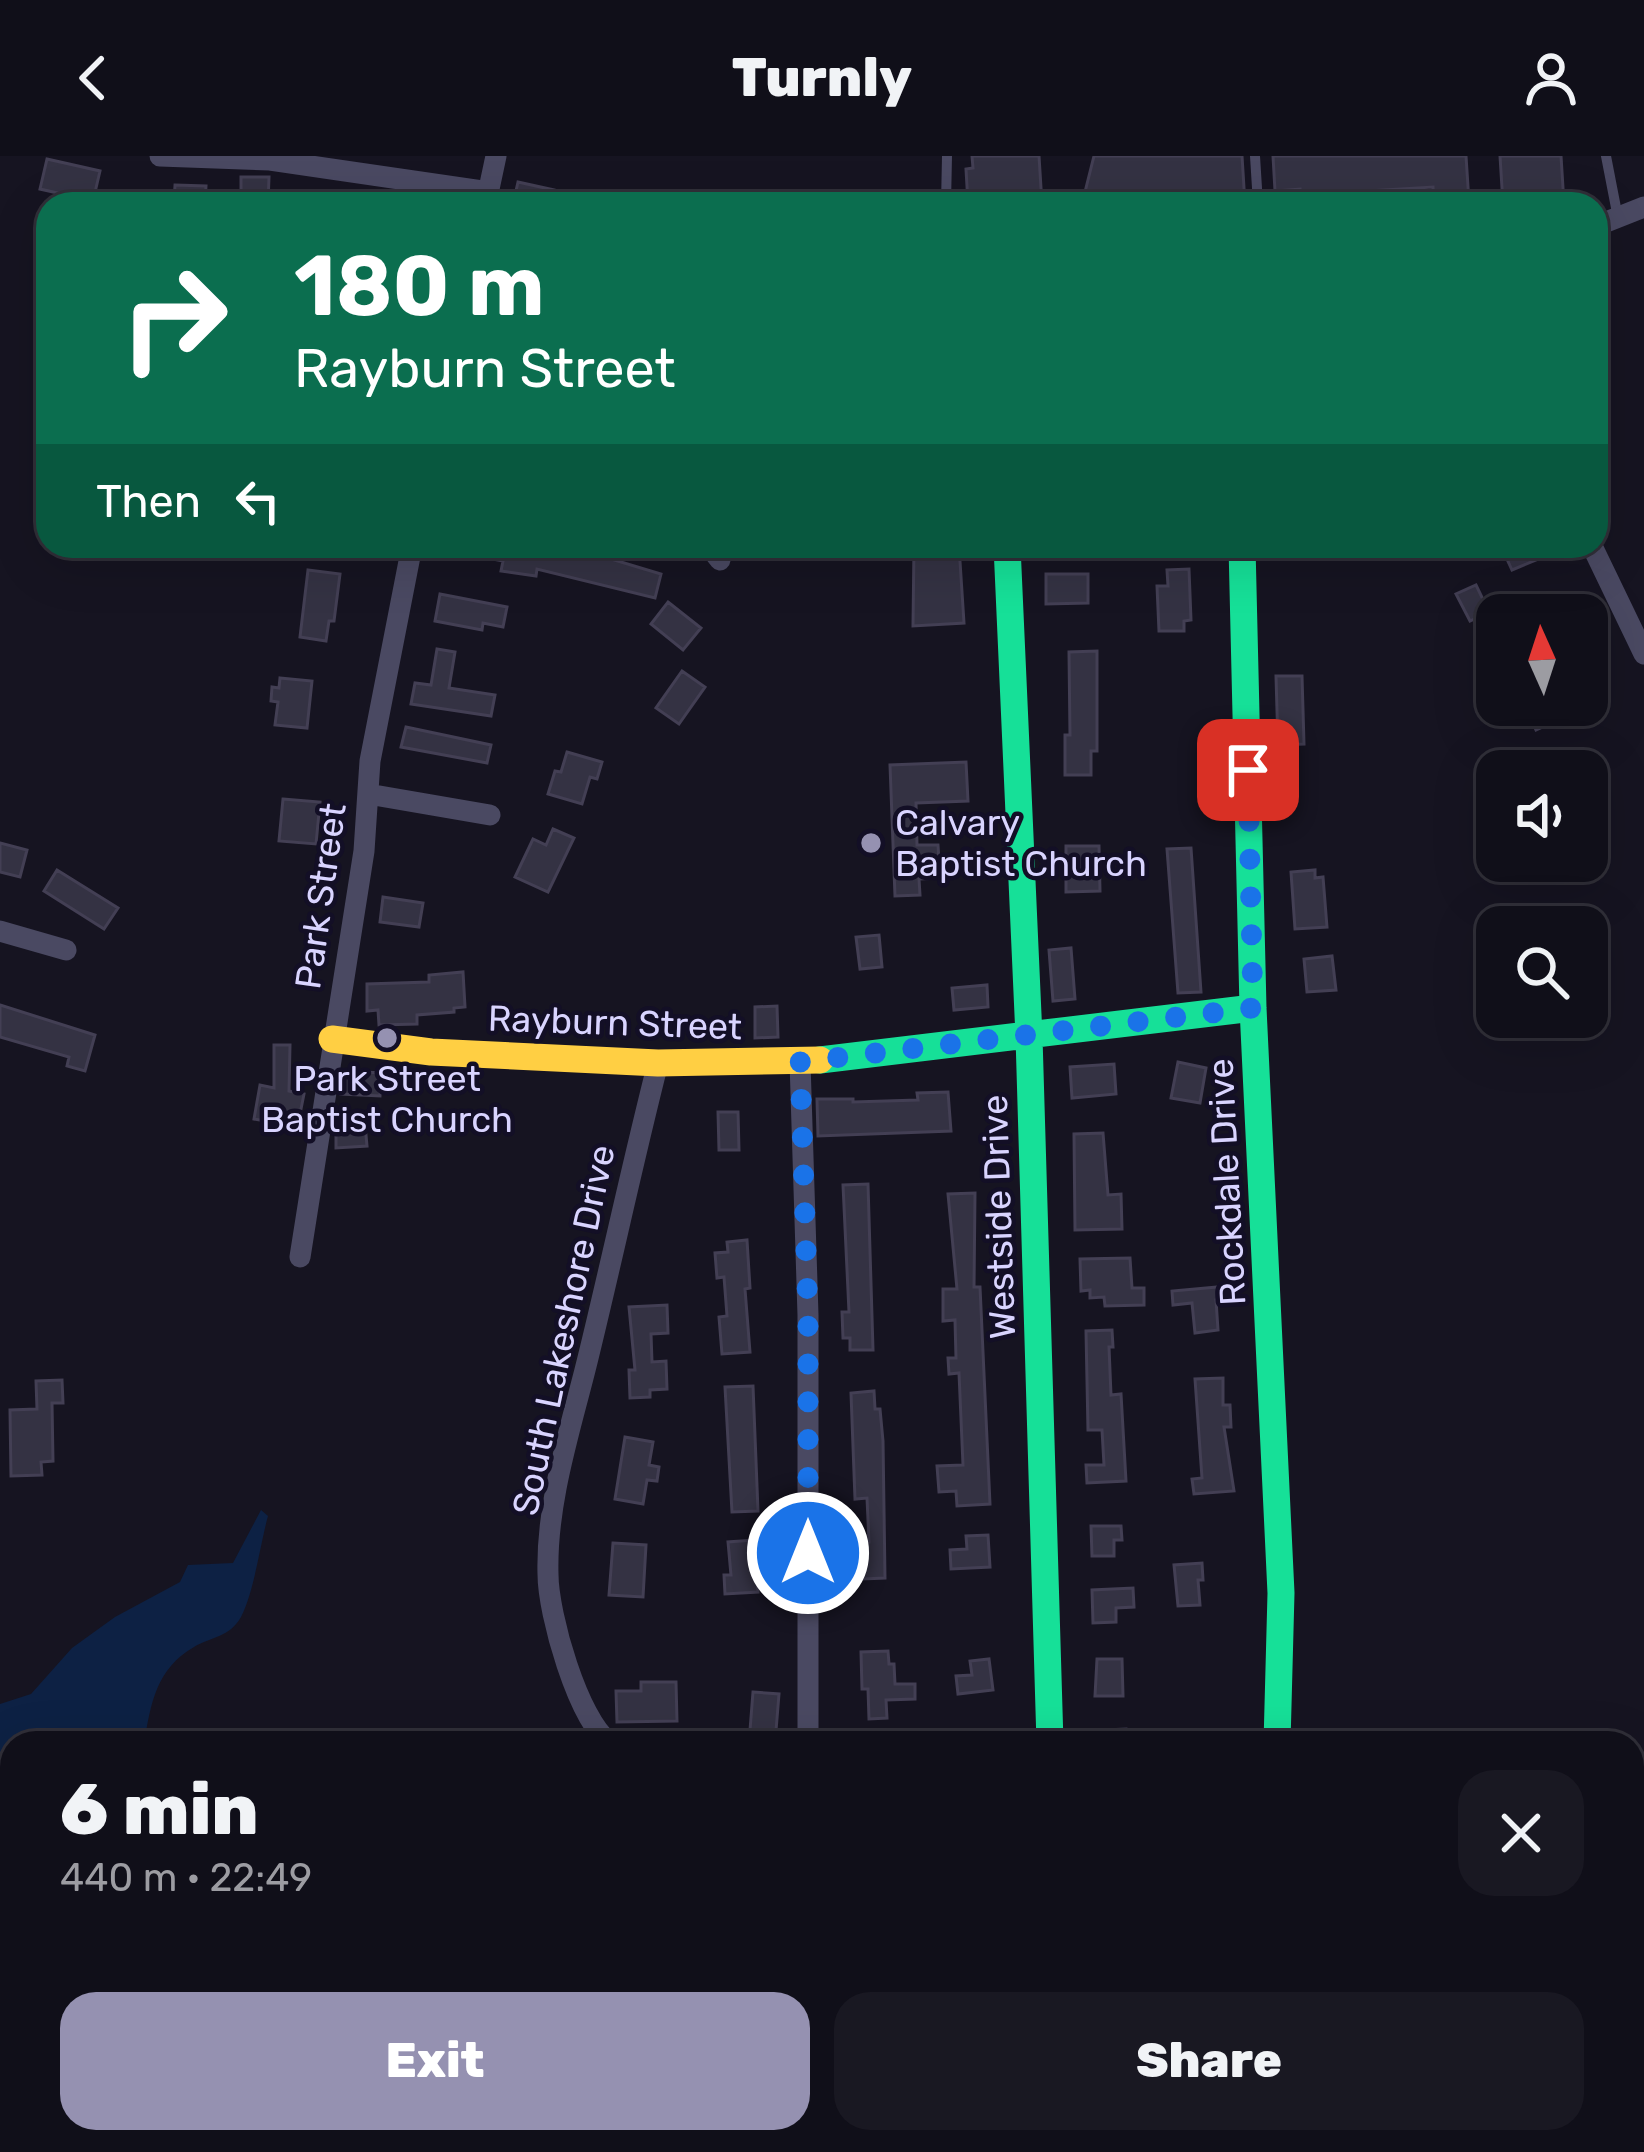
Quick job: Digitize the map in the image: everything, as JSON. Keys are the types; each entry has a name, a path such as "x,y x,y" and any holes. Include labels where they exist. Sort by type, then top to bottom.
{"street":[{"path":"160,156 270,158 454,192"},
{"path":"488,192 496,156"},
{"path":"1608,222 1644,207"},
{"name":"Park Street","path":"300,1257 364,851 382,689 409,558"},
{"name":"Westside Drive","path":"1008,558 1029,1037 1050,1731"},
{"name":"Rockdale Drive","path":"1242,558 1253,1008 1277,1482 1281,1678 1277,1731"},
{"path":"1598,558 1644,654"},
{"path":"368,794 490,815"},
{"path":"0,931 66,950"},
{"name":"Rayburn Street","path":"332,1040 430,1052 658,1064 800,1062 1253,1008"},
{"path":"800,1062 808,1315 808,1731"},
{"name":"South Lakeshore Drive","path":"598,1731 580,1699 551,1604 548,1573 565,1449 658,1064"}],"lane":[{"path":"946,192 947,156"},
{"path":"1255,156 1257,192"},
{"path":"1606,156 1618,218"}],"water":[{"path":"261,1510 268,1516 241,1617 231,1629 194,1647 171,1666 153,1701 147,1731 0,1731 0,1704 31,1694 72,1648 115,1617 180,1582 188,1565 233,1563"}],"building":[{"path":"972,156 1039,156 1041,192 967,192 966,169 973,168"},
{"path":"1094,156 1242,156 1244,192 1085,192"},
{"path":"1273,156 1466,156 1468,192 1433,192 1433,187 1275,191"},
{"path":"1500,156 1561,156 1563,192 1502,192"},
{"path":"47,159 100,171 95,192 40,189"},
{"path":"241,177 269,177 268,192 241,192"},
{"path":"518,182 554,190 554,192 516,192"},
{"path":"175,185 206,186 206,192 175,192"},
{"path":"488,558 608,558 661,574 655,598 537,569 536,576 501,571 503,561"},
{"path":"914,558 960,558 964,623 913,626"},
{"path":"1506,558 1536,560 1512,570"},
{"path":"1189,569 1191,620 1184,621 1184,631 1159,631 1157,586 1168,586 1167,570"},
{"path":"308,570 340,574 334,621 329,621 326,641 300,637"},
{"path":"1046,574 1088,574 1088,603 1046,604"},
{"path":"1476,585 1480,594 1476,594 1476,618 1470,621 1456,594"},
{"path":"440,594 507,607 503,627 483,623 482,630 435,621"},
{"path":"668,602 701,628 683,650 651,624"},
{"path":"437,649 455,652 449,688 495,695 491,716 411,704 415,683 431,685"},
{"path":"1097,651 1097,751 1091,751 1091,775 1065,775 1065,735 1070,735 1069,652"},
{"path":"682,671 705,687 679,724 656,708"},
{"path":"1276,676 1302,676 1304,744 1278,745"},
{"path":"280,678 312,681 307,728 275,725 278,702 271,701 272,687 279,688"},
{"path":"406,727 491,745 487,763 401,747"},
{"path":"567,752 602,762 597,779 590,777 582,804 548,794"},
{"path":"966,762 968,801 916,803 917,845 938,845 940,878 919,879 920,895 895,896 890,765"},
{"path":"283,799 320,802 316,844 279,841"},
{"path":"553,829 574,838 548,892 515,877 533,839 546,845"},
{"path":"0,843 27,850 20,877 0,872"},
{"path":"1066,846 1099,846 1100,891 1066,892"},
{"path":"1191,848 1201,992 1178,993 1167,849"},
{"path":"57,870 118,908 104,929 44,891"},
{"path":"1315,870 1315,878 1323,877 1327,927 1295,929 1291,872"},
{"path":"383,897 423,903 419,927 380,922"},
{"path":"879,935 882,967 860,969 856,937"},
{"path":"1071,948 1075,999 1053,1001 1049,950"},
{"path":"1332,956 1336,990 1307,992 1304,959"},
{"path":"463,972 465,1007 454,1008 454,1012 417,1015 417,1024 379,1025 378,1010 367,1011 367,984 429,982 429,975"},
{"path":"987,985 988,1007 954,1010 952,988"},
{"path":"0,1005 95,1035 85,1071 67,1066 69,1057 0,1037"},
{"path":"777,1006 778,1037 755,1038 755,1007"},
{"path":"274,1045 290,1045 289,1091 304,1094 299,1119 283,1116 282,1124 254,1119 260,1085 274,1088"},
{"path":"1178,1062 1206,1068 1200,1103 1171,1098"},
{"path":"1114,1064 1116,1094 1072,1098 1070,1067"},
{"path":"344,1071 381,1073 380,1096 341,1094"},
{"path":"948,1092 951,1131 818,1136 817,1099 918,1100 917,1093"},
{"path":"718,1112 738,1112 739,1150 719,1150"},
{"path":"365,1124 367,1146 336,1148 336,1127"},
{"path":"1103,1133 1108,1195 1121,1194 1122,1229 1075,1230 1074,1134"},
{"path":"868,1184 873,1350 850,1350 850,1338 843,1338 842,1312 849,1312 843,1185"},
{"path":"975,1193 974,1287 980,1287 990,1504 957,1506 956,1491 939,1492 937,1466 963,1465 959,1373 949,1374 948,1358 956,1358 955,1320 943,1321 943,1289 957,1289 948,1194"},
{"path":"747,1240 750,1352 722,1354 719,1317 727,1316 724,1277 717,1278 715,1253 728,1252 727,1242"},
{"path":"1130,1258 1132,1288 1144,1288 1144,1305 1105,1306 1104,1297 1090,1298 1090,1290 1081,1291 1080,1259"},
{"path":"1229,1286 1230,1299 1216,1300 1218,1330 1195,1333 1192,1303 1173,1305 1172,1291"},
{"path":"667,1305 668,1333 651,1334 652,1362 666,1361 667,1389 650,1390 650,1397 630,1398 629,1370 635,1370 629,1307"},
{"path":"1112,1330 1111,1395 1121,1394 1126,1481 1087,1483 1086,1465 1104,1465 1102,1430 1088,1430 1086,1331"},
{"path":"1223,1378 1223,1405 1230,1405 1231,1427 1224,1427 1234,1491 1194,1494 1192,1479 1202,1478 1195,1379"},
{"path":"62,1380 63,1403 52,1403 53,1461 41,1462 42,1475 11,1476 10,1410 37,1409 36,1381"},
{"path":"753,1386 758,1511 732,1512 725,1387"},
{"path":"874,1391 883,1441 885,1578 863,1579 862,1542 869,1542 867,1498 855,1499 851,1393"},
{"path":"625,1437 653,1442 649,1465 659,1467 657,1481 647,1480 643,1504 615,1499"},
{"path":"1091,1526 1121,1526 1122,1540 1114,1540 1114,1556 1092,1556"},
{"path":"988,1535 990,1567 951,1569 950,1550 967,1549 966,1536"},
{"path":"754,1540 758,1592 725,1594 724,1575 731,1575 728,1542"},
{"path":"613,1543 646,1545 643,1597 609,1595"},
{"path":"1202,1563 1200,1605 1178,1606 1174,1565"},
{"path":"1133,1588 1134,1607 1116,1608 1116,1622 1093,1623 1092,1590"},
{"path":"888,1651 895,1684 915,1684 915,1699 886,1700 887,1718 869,1719 861,1652"},
{"path":"989,1659 993,1690 958,1694 956,1676 972,1675 970,1661"},
{"path":"1097,1659 1122,1659 1123,1696 1095,1696"},
{"path":"641,1682 676,1682 677,1721 617,1722 616,1691 641,1691"},
{"path":"753,1692 779,1694 776,1731 750,1731"}],"traffic: fast":[{"path":"1008,558 1029,1037 1050,1731"},
{"path":"1242,558 1253,1008 1281,1593 1277,1731"},
{"path":"820,1060 1253,1008"}],"traffic: slow":[{"path":"332,1039 431,1052 658,1063 820,1060"}],"place":[{"name":"Calvary Baptist Church","path":"871,843"},
{"name":"Park Street Baptist Church","path":"387,1038"}],"route":[{"path":"808,1553 808,1315 800,1062 1253,1008 1248,770"}]}
